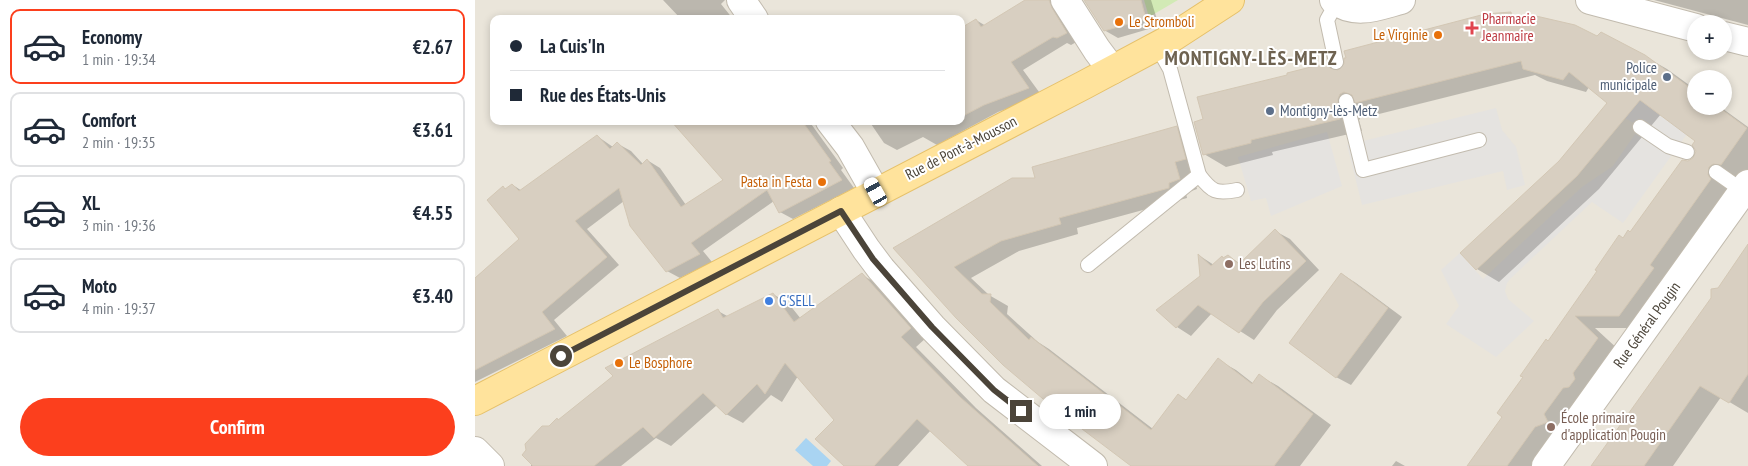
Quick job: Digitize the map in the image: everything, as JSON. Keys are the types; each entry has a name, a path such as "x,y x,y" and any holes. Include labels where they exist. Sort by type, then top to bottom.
{"main road":[{"name":"Rue de Pont-à-Mousson","path":"475,401 1112,70 1170,39 1230,0"}],"street":[{"path":"741,0 751,15"},
{"path":"1065,0 1112,70"},
{"path":"1336,1 1354,9 1361,9 1401,0"},
{"path":"1589,0 1687,26"},
{"path":"1732,38 1748,42"},
{"path":"833,125 850,147 876,192"},
{"name":"Rue Général Pougin","path":"1546,466 1746,187"},
{"path":"841,211 881,269 994,390 1093,466"},
{"path":"475,452 490,466"}],"lane":[{"path":"1336,1 1327,20 1336,62"},
{"path":"1157,46 1170,69 1199,175 1208,187 1215,192 1237,190"},
{"path":"1346,101 1363,170 1479,140"},
{"path":"1641,127 1668,146 1687,152"},
{"path":"1716,172 1746,187"},
{"path":"1088,266 1199,175"}],"shaded area":[{"path":"475,0 1748,0 1748,466 475,466"},
{"path":"1620,86 1687,134 1623,223 1592,202 1511,278 1507,283 1505,291 1508,299 1534,321 1496,357 1446,324 1459,306 1441,270 1460,253 1483,279 1582,187 1613,166 1640,127 1625,118 1607,103"},
{"path":"1496,108 1502,130 1516,147 1525,185 1507,190 1503,171 1362,205 1347,145"},
{"path":"1327,132 1342,186 1271,216 1266,198 1251,201 1238,157"}],"green space":[{"path":"1144,0 1178,0 1149,17"}],"water":[{"path":"806,438 831,461 827,466 813,466 795,450"}],"building":[{"path":"1025,0 1049,0 1067,33 1057,38 1053,37 1011,62 1029,88 984,105 965,115 965,26 976,19 981,27"},
{"path":"1084,0 1141,0 1146,19 1104,31"},
{"path":"1511,12 1512,18 1536,16 1575,25 1597,36 1601,32 1645,55 1687,85 1687,115 1729,115 1747,128 1721,165 1713,164 1709,167 1708,175 1711,179 1650,265 1654,268 1619,316 1575,316 1598,338 1573,373 1575,379 1569,387 1563,388 1544,414 1548,422 1535,427 1507,466 1467,466 1502,417 1497,413 1523,377 1520,376 1546,339 1548,341 1597,271 1595,270 1619,235 1623,238 1628,230 1630,232 1682,160 1688,161 1693,158 1696,151 1692,145 1695,141 1640,100 1577,176 1476,270 1460,253 1559,161 1607,103 1569,72 1563,80 1523,69 1521,61 1355,103 1352,95 1344,92 1340,94 1338,99 1337,107 1340,119 1251,140 1251,143 1203,155 1194,122 1203,119 1197,97 1327,63 1330,68 1338,70 1344,64 1344,58 1346,58 1344,51 1485,14"},
{"path":"675,125 805,125 831,161 829,162 842,180 779,213 767,190 691,243 700,254 666,272 630,226 619,188 575,221 607,257 542,312 555,329 475,370 475,278 519,239 487,200 503,186 505,189 512,184 519,191 597,135 610,149 617,142 641,165 647,159 681,207 723,180"},
{"path":"1177,126 1186,159 1175,162 1180,179 1169,183 1169,188 1059,218 1061,224 1001,241 954,267 982,294 991,294 990,302 1029,340 1031,337 1151,430 1178,394 1186,400 1218,358 1252,384 1259,374 1313,414 1274,466 1131,466 1049,404 1003,365 956,318 893,248 1012,178 1035,178 1032,167"},
{"path":"1275,229 1306,261 1263,302 1239,333 1198,305 1176,328 1156,310 1200,276 1198,254 1211,266 1222,256 1223,258 1228,255 1239,264"},
{"path":"1748,244 1748,374 1729,403 1700,386 1644,466 1591,466 1711,298 1711,289 1718,288"},
{"path":"862,273 911,328 901,337 960,397 1038,466 968,466 917,419 874,466 844,466 815,439 834,420 785,363 765,394 757,384 726,415 703,393 654,438 643,427 594,466 533,466 522,455 526,450 525,444 542,426 549,426 557,418 558,420 613,376 605,368 718,309 723,318 773,293 794,322"},
{"path":"1341,273 1388,308 1336,378 1289,343"}],"place":[{"name":"Le Stromboli","path":"1119,22"},
{"name":"Pharmacie Jeanmaire","path":"1472,28"},
{"name":"Le Virginie","path":"1438,35"},
{"name":"Police municipale","path":"1667,77"},
{"name":"Montigny-lès-Metz","path":"1270,111"},
{"name":"Pasta in Festa","path":"822,182"},
{"name":"Les Lutins","path":"1229,264"},
{"name":"G'SELL","path":"769,301"},
{"name":"Le Bosphore","path":"619,363"},
{"name":"École primaire d'application Pougin","path":"1551,427"}],"district":[{"name":"MONTIGNY-LÈS-METZ","path":"1251,58"}],"route":[{"path":"561,356 841,211 873,259 932,327 994,390 1021,411"}]}
